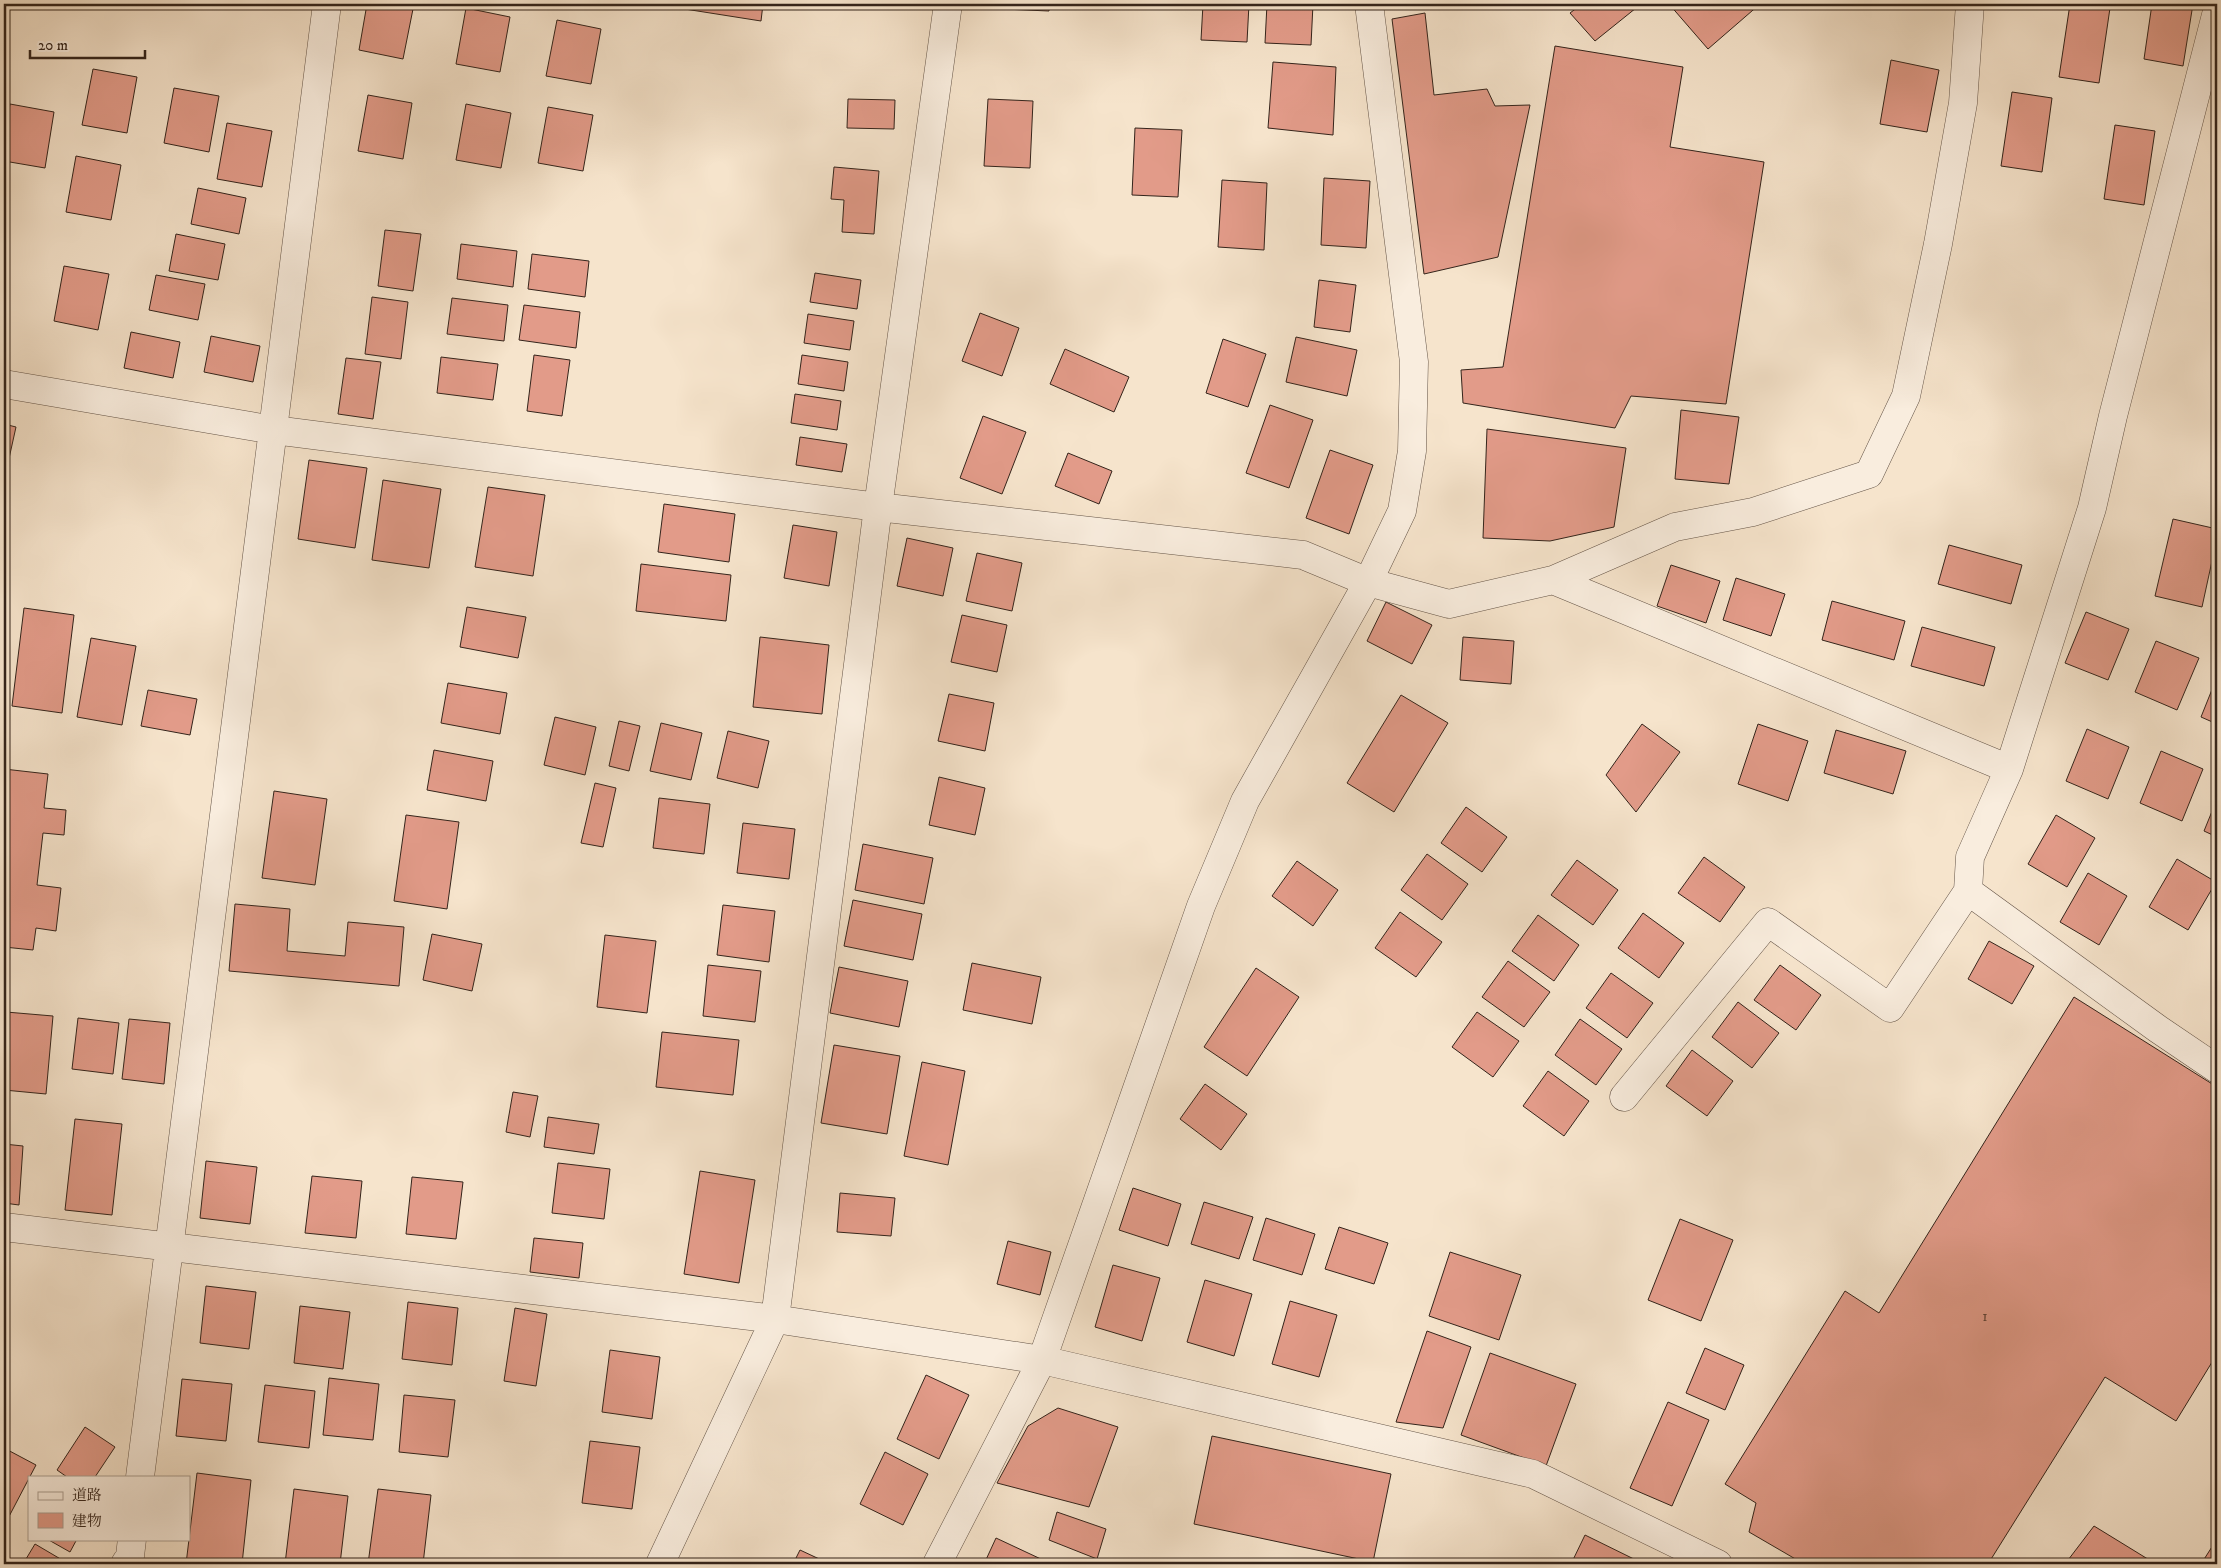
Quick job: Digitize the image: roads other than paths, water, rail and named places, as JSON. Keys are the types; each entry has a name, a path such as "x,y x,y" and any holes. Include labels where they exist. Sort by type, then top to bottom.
{"street":[{"path":"140,1476 327,4"},
{"path":"660,1564 774,1319 878,507 948,4"},
{"path":"937,1564 1042,1360 1201,906 1245,801 1368,582 1402,511 1412,451 1414,362 1369,4"},
{"path":"4,384 274,430 878,507 1303,555 1368,582 1449,604 1553,580 1676,527 1753,512 1869,474 1906,396 1938,244 1961,112 1970,4"},
{"path":"1624,1097 1768,922 1890,1008 1968,891 1970,857 2009,769 2092,508 2113,416 2217,11"},
{"path":"1553,580 2009,769"},
{"path":"1968,891 2158,1029 2217,1069"},
{"path":"4,1228 774,1319 1042,1360 1532,1474 1718,1564"},
{"path":"125,1564 130,1556 132,1540"}]}
